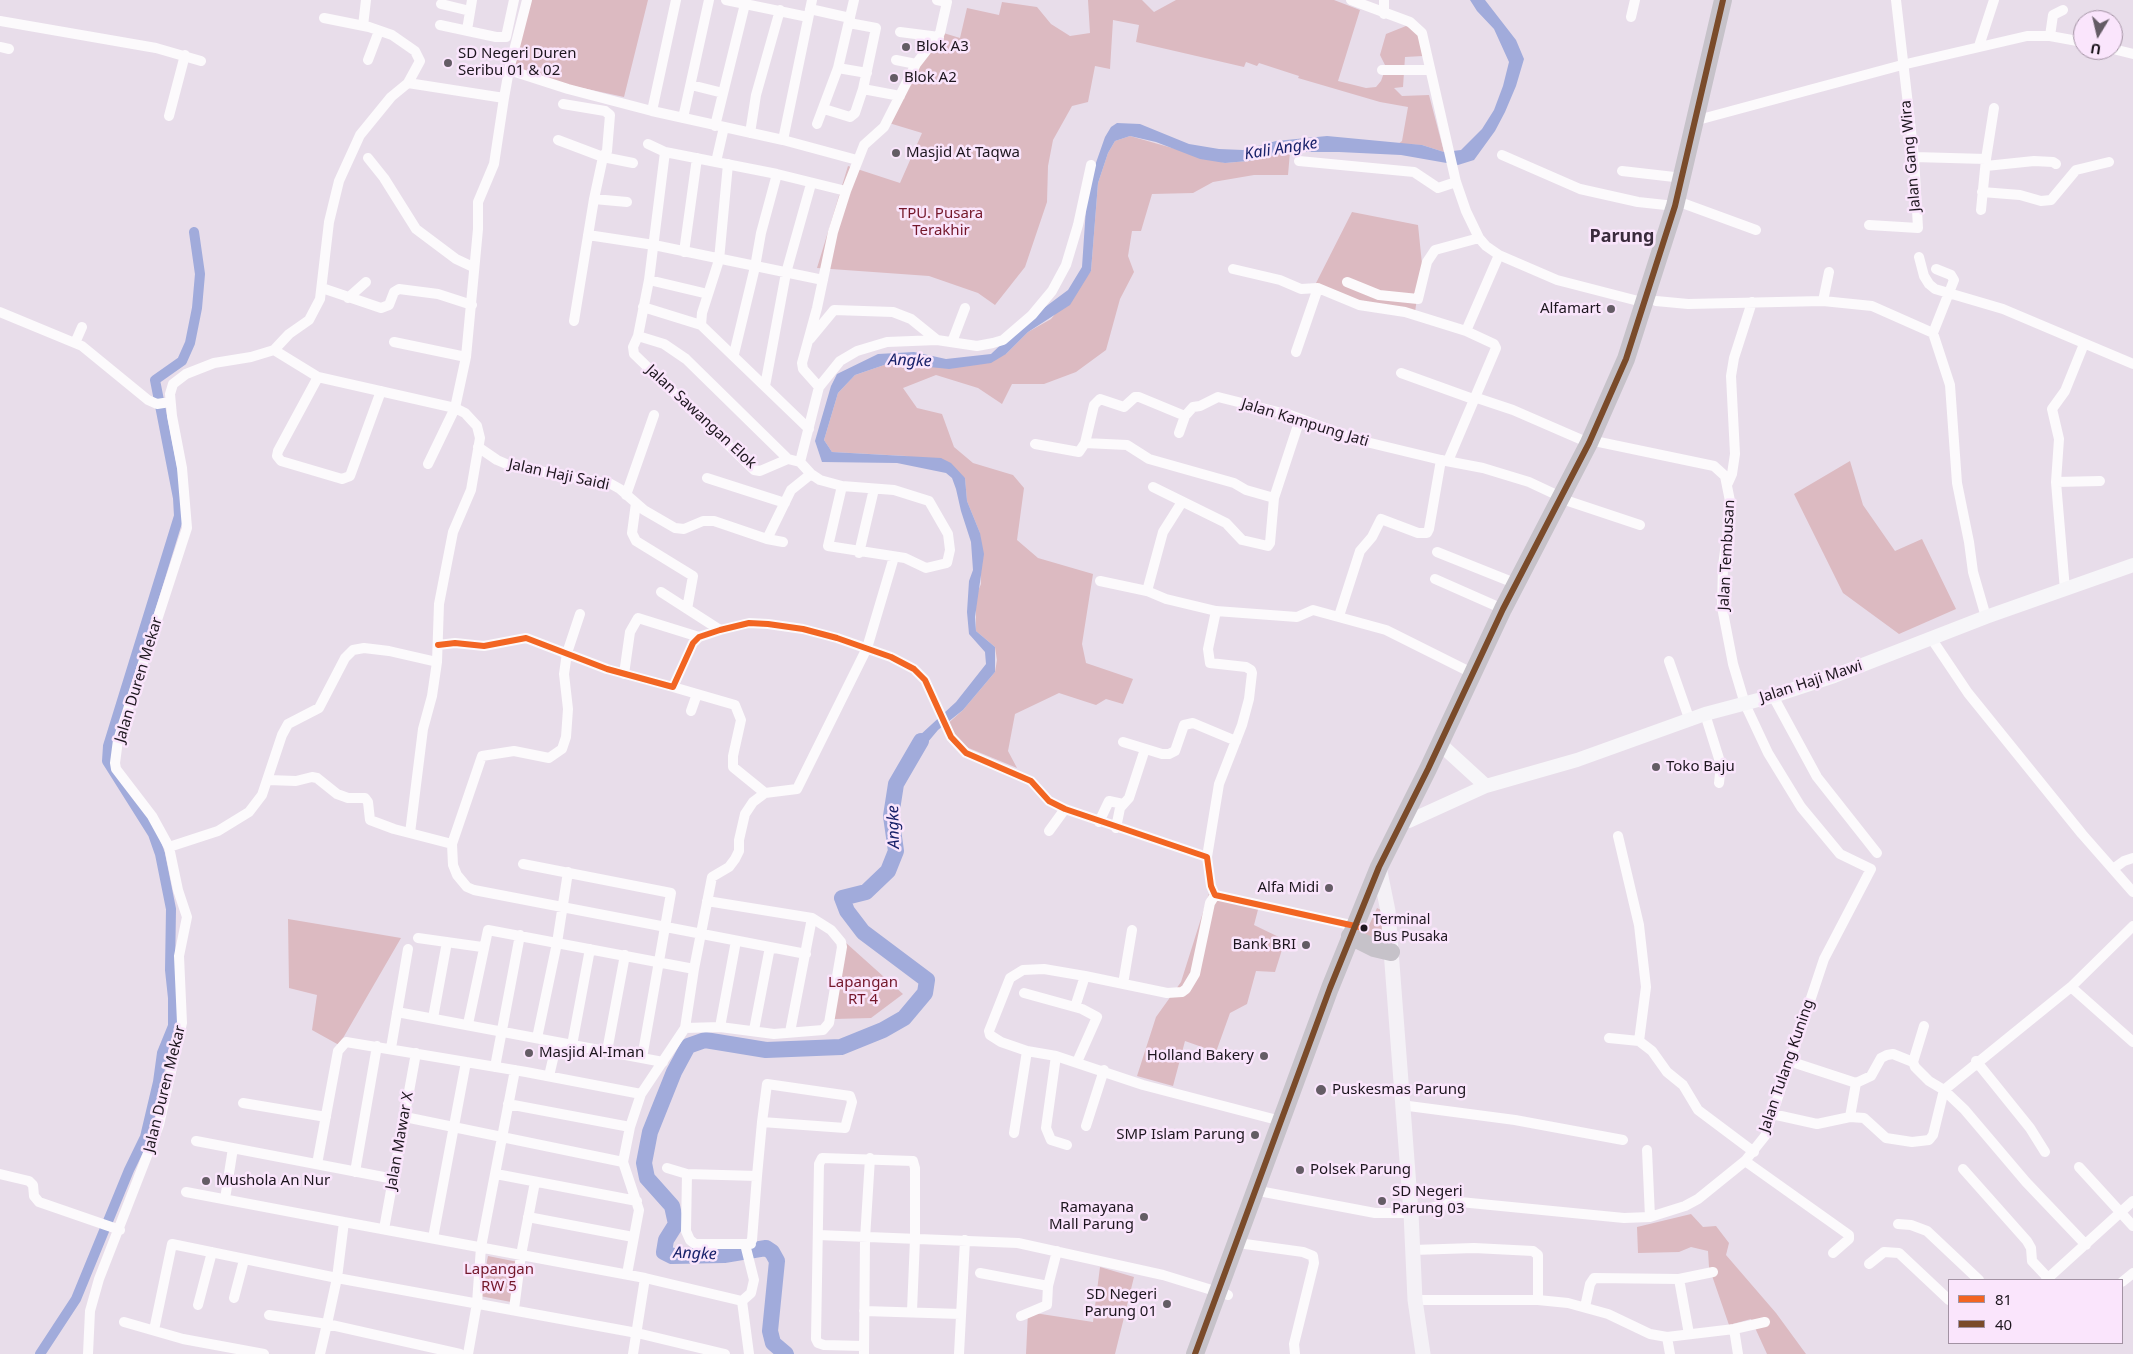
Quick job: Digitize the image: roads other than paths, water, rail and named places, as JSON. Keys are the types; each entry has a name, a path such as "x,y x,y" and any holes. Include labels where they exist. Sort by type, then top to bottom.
{"highway":[{"path":"1380,875 1409,821 1503,609 1594,442 1651,302 1680,205 1723,0"},
{"path":"1680,205 1682,178 1732,0"},
{"path":"1195,1354 1245,1244 1294,1098 1380,875 1564,499"},
{"path":"1357,933 1374,948 1392,952"},
{"path":"1206,1354 1223,1293 1281,1121 1294,1098"}],"main road":[{"path":"1380,875 1388,911 1392,952 1401,1105 1414,1250 1416,1300 1423,1354"}],"street":[{"path":"363,26 366,0"},
{"path":"467,30 472,0"},
{"path":"440,25 496,38 506,37 514,0"},
{"path":"428,464 455,408 466,357 472,305 479,197 488,183 494,164 509,70 528,0"},
{"path":"652,111 676,0"},
{"path":"683,118 709,0"},
{"path":"728,0 745,4 769,4 780,10 810,9 876,28 867,73 855,113 850,117 824,109"},
{"path":"817,124 838,68 854,0"},
{"path":"819,387 803,369 802,358 817,308 834,232 846,191 864,145 884,127 916,64 939,36 947,2 937,0"},
{"path":"1351,0 1384,14 1410,22 1419,28 1424,37 1452,166 1466,211 1479,238 1499,256 1558,280 1651,302 1682,304 1823,301 1877,307 1933,332"},
{"path":"1384,0 1384,14"},
{"path":"1631,17 1635,0"},
{"name":"Jalan Gang Wira","path":"1869,225 1918,228 1914,157 1896,0"},
{"path":"1979,46 1994,0"},
{"path":"442,4 470,11"},
{"path":"716,162 723,93 745,4"},
{"path":"783,140 810,9"},
{"path":"750,133 756,95 780,10"},
{"path":"2050,36 2053,15 2063,10"},
{"path":"0,312 76,343 102,361 141,395 157,404 169,403 173,384 186,374 214,363 251,357 274,350 289,334 309,320 318,307 322,288 329,222 339,181 360,135 391,97 408,82 420,61 418,54 404,41 363,26 324,18"},
{"path":"0,20 91,35 181,54 201,61"},
{"path":"368,60 379,31"},
{"path":"900,32 939,36"},
{"path":"1699,120 1979,46 2027,36 2050,36 2073,40"},
{"path":"169,116 181,54"},
{"path":"896,60 916,64"},
{"path":"838,68 867,73"},
{"path":"509,70 568,89 652,111 783,140 857,160"},
{"path":"1382,70 1430,70"},
{"path":"408,82 504,98"},
{"path":"691,84 723,93"},
{"path":"863,89 900,96"},
{"path":"563,104 605,112 610,115 607,151 603,157 594,199 574,321"},
{"path":"1981,210 1994,108"},
{"path":"558,140 603,157 633,163"},
{"path":"648,144 665,152 777,174 811,184 846,191"},
{"name":"Jalan Sawangan Elok","path":"638,336 664,344 686,359 788,459 760,471 754,470 634,354 633,347 638,336 649,280 665,152"},
{"path":"1502,156 1580,189 1638,202 1680,205 1756,230"},
{"path":"1914,157 1986,162 2034,161 2056,164"},
{"path":"368,158 384,178 416,229 451,256 473,267"},
{"path":"684,252 697,158"},
{"path":"1299,161 1414,172 1438,188 1456,182"},
{"path":"1982,192 2051,200 2076,170 2109,162"},
{"path":"701,325 708,294 719,260 728,164"},
{"path":"800,462 819,387 840,361 857,351 887,342 937,340 977,346 1002,340 1032,315 1052,290 1066,265 1073,244 1091,165"},
{"path":"1622,172 1682,178"},
{"path":"734,354 755,267 761,233 777,174"},
{"path":"765,386 786,273 811,184"},
{"path":"594,199 627,202"},
{"path":"588,235 654,245 719,260 824,280"},
{"path":"1348,282 1380,295 1418,299 1427,262 1435,250 1479,238"},
{"path":"1466,330 1499,256"},
{"path":"1919,257 1924,276 1929,284 1948,294 2003,310 2133,364"},
{"path":"1233,269 1280,280 1301,289 1318,288 1359,305 1405,312 1466,330 1496,346 1444,461 1427,533 1418,533 1381,519 1372,537 1360,551 1339,616"},
{"path":"1936,269 1953,277 1933,332 1950,385 1957,483 1968,534 1973,572 1986,617"},
{"path":"1823,301 1829,272"},
{"path":"649,280 708,294"},
{"path":"348,298 366,282"},
{"path":"322,288 381,308 389,305 394,292 399,289 438,294 472,305"},
{"path":"1296,352 1318,288"},
{"path":"1728,483 1732,474 1735,454 1731,376 1734,358 1752,302"},
{"path":"643,307 701,325 734,354 809,429"},
{"path":"817,308 893,312 911,319 937,340"},
{"path":"952,342 965,308"},
{"path":"808,341 834,310"},
{"path":"76,343 82,327"},
{"path":"394,342 466,357"},
{"path":"2065,590 2056,482 2060,439 2052,409 2065,391 2084,344"},
{"path":"274,350 318,377 455,408 465,413 477,426 480,438 471,490 452,539 439,604 437,662 432,696 423,729 410,833"},
{"name":"Jalan Tembusan","path":"1401,373 1513,410 1594,442 1714,466 1722,471 1728,483 1731,506 1723,566 1722,607 1733,664 1745,704"},
{"path":"318,377 278,451 278,456 281,461 342,479 350,476 352,472 381,391"},
{"path":"1035,444 1078,452 1085,443 1094,405 1100,399 1124,407 1135,397 1139,397 1186,416 1179,433"},
{"name":"Jalan Kampung Jati","path":"1186,416 1193,407 1200,406 1218,397 1300,419 1344,436 1513,477 1564,499 1640,525"},
{"name":"Jalan Duren Mekar","path":"88,1354 90,1311 111,1226 159,1125 182,1023 179,956 187,917 178,890 169,847 152,816 116,768 115,762 118,740 187,528 182,468 169,403"},
{"path":"626,495 654,415"},
{"path":"1153,487 1226,523 1242,540 1268,546 1270,543 1274,498 1300,419"},
{"path":"1085,443 1127,445 1149,459 1234,483 1246,490 1274,498"},
{"name":"Jalan Haji Saidi","path":"478,447 497,460 511,466 611,484 667,525 684,529 703,521 714,521 768,539"},
{"path":"788,459 800,462 811,474 820,480 842,486 902,492 929,501 948,534 950,558 948,562 941,566 926,568 905,558 859,553 827,546 842,486"},
{"path":"783,542 768,539 785,503 798,482 811,474"},
{"path":"707,478 785,503"},
{"path":"2056,482 2100,481"},
{"path":"859,553 874,489"},
{"path":"1148,592 1161,537 1182,502"},
{"path":"636,504 632,533 636,541 693,576 687,609"},
{"path":"1437,552 1517,584"},
{"path":"627,1274 639,1210 623,1162 630,1127 641,1094 685,1028 694,969 712,877 729,867 739,851 745,814 753,802 765,793 797,788 867,648 894,557"},
{"name":"Jalan Haji Mawi","path":"1409,821 1486,786 1577,760 1690,721 1705,714 1773,696 1834,676 1986,617 2133,565"},
{"path":"1435,579 1503,609"},
{"path":"1100,581 1148,592 1166,600 1216,610 1297,617 1313,610 1339,616 1386,630 1474,674"},
{"path":"661,592 720,630"},
{"path":"1215,895 1211,886 1207,857 1219,784 1236,741 1249,699 1252,673 1246,667 1210,663 1208,649 1216,610"},
{"path":"580,614 568,653 564,679 568,709 566,737 562,749 548,758 514,751 484,755 480,758 452,844 453,864 457,875 467,887 474,890 806,954"},
{"path":"624,674 630,632 638,618 699,637"},
{"path":"673,687 688,650 699,637 748,623 768,624 811,631 867,648 891,657 914,669 925,680 951,737 966,753 1031,781 1049,801 1065,809 1116,828 1207,857"},
{"path":"438,645 455,643 484,646 522,638 624,674 735,705 739,710 741,720 733,756 733,767 765,793"},
{"path":"1931,638 1968,693 2133,892"},
{"path":"169,847 235,822 258,802 268,780 282,735 288,724 319,708 344,658 353,650 364,648 389,651 437,662"},
{"path":"1669,661 1690,721"},
{"path":"691,712 697,694"},
{"path":"1773,696 1822,784 1877,853"},
{"name":"Jalan Tulang Kuning","path":"1264,1192 1375,1212 1411,1213 1460,1202 1624,1218 1650,1216 1685,1206 1698,1199 1754,1152 1765,1136 1824,959 1870,869 1840,854 1801,807 1768,753 1745,704"},
{"path":"1705,714 1721,765 1719,783"},
{"path":"1122,742 1169,754 1174,751 1184,726 1194,723 1236,741"},
{"path":"1443,746 1486,786"},
{"path":"1116,828 1123,804 1129,798 1146,749"},
{"path":"268,780 296,781 312,776 337,794 348,798 365,798 368,802 370,820 452,844"},
{"path":"1099,822 1109,801 1123,804"},
{"path":"1048,831 1065,809"},
{"path":"1618,836 1639,925 1646,987 1639,1041"},
{"path":"2113,870 2124,861 2133,858"},
{"path":"522,864 671,893 667,926 642,1058"},
{"path":"537,1038 557,943 568,872"},
{"path":"1215,895 1357,933"},
{"path":"1215,895 1210,903 1195,974 1186,989 1175,993 1167,993 1085,976 1032,968 1023,970 1010,978 989,1031 993,1038 1027,1051 1056,1056 1104,1070 1143,1085 1281,1121"},
{"path":"685,1028 720,1027 774,1034 823,1030 829,1023 841,942 828,928 812,918 707,901"},
{"path":"790,1032 812,918"},
{"path":"1772,1114 1817,1124 1850,1116 1864,1118 1886,1138 1912,1142 1929,1140 1933,1135 1944,1090 1976,1061 2071,987 2133,926"},
{"path":"468,1024 482,948 488,930 694,969"},
{"path":"1123,984 1132,930"},
{"path":"495,1067 520,935"},
{"path":"418,938 482,948"},
{"path":"720,1027 736,941"},
{"path":"433,1018 447,942"},
{"path":"754,1030 770,948"},
{"path":"391,1048 408,949"},
{"path":"572,1045 590,949"},
{"path":"607,1051 626,955"},
{"path":"1075,1007 1085,976"},
{"path":"2071,987 2133,1042"},
{"path":"1024,993 1075,1007 1089,1012 1097,1018 1077,1062"},
{"path":"397,1012 663,1062"},
{"path":"1924,1026 1913,1062 1915,1068 1929,1082 1944,1090 2026,1182 2086,1245"},
{"path":"1609,1038 1639,1041 1652,1051 1667,1072 1683,1085 1698,1110 1754,1152"},
{"path":"317,1164 338,1051 342,1045 351,1042 641,1094"},
{"path":"549,1076 556,1042"},
{"path":"355,1172 377,1046"},
{"path":"1014,1133 1027,1051"},
{"name":"Jalan Mawar X","path":"384,1229 416,1053"},
{"path":"1789,1061 1856,1083 1871,1076 1881,1058 1887,1055 1893,1054 1913,1062"},
{"path":"1056,1056 1046,1128 1051,1140 1067,1145"},
{"path":"1976,1061 2030,1128 2045,1152"},
{"path":"433,1238 466,1062"},
{"path":"468,1354 477,1303 481,1247 504,1137 515,1070"},
{"path":"1086,1126 1104,1070"},
{"path":"1850,1116 1856,1083"},
{"path":"749,1354 742,1301 753,1287 754,1280 749,1260 749,1246 762,1122 767,1084 850,1096 852,1102 845,1128 762,1122"},
{"path":"243,1103 326,1117"},
{"path":"508,1104 630,1127"},
{"path":"1401,1105 1515,1120 1623,1140"},
{"path":"405,1116 623,1162"},
{"path":"196,1141 394,1179"},
{"path":"225,1199 233,1148"},
{"path":"1647,1150 1650,1216"},
{"path":"870,1158 865,1238 863,1350 824,1345 818,1343 816,1339 820,1161 822,1158 870,1158 913,1161 915,1168 915,1239 912,1311"},
{"path":"1744,1161 1849,1235 1849,1239 1833,1253"},
{"path":"2079,1167 2133,1226"},
{"path":"667,1168 688,1174 756,1176"},
{"path":"1963,1170 2026,1241 2031,1248 2032,1261 2047,1279 2133,1201"},
{"path":"0,1174 29,1181 33,1185 34,1196 39,1202 111,1226"},
{"path":"496,1174 637,1201"},
{"path":"688,1174 686,1231 690,1240 695,1244 749,1246"},
{"path":"514,1309 521,1255 535,1182"},
{"path":"186,1192 627,1274 742,1301"},
{"path":"528,1217 633,1237"},
{"path":"320,1354 336,1278 344,1222"},
{"path":"1898,1224 1911,1225 1927,1231 1978,1279"},
{"path":"818,1236 1018,1243 1163,1275 1223,1293"},
{"path":"959,1354 965,1240"},
{"path":"154,1330 172,1244 336,1278 514,1309 636,1333 724,1354"},
{"path":"1245,1244 1303,1252 1313,1256 1314,1263 1294,1344 1295,1354"},
{"path":"1414,1250 1474,1248 1534,1251 1538,1255 1538,1300"},
{"path":"1021,1316 1047,1305 1048,1286 1057,1251"},
{"path":"198,1305 212,1252"},
{"path":"1869,1264 1884,1252 1899,1253 1911,1262 1948,1299"},
{"path":"234,1298 244,1260"},
{"path":"1585,1306 1590,1284 1594,1278 1679,1278 1713,1272"},
{"path":"980,1273 1048,1286"},
{"path":"2123,1281 2133,1273"},
{"path":"633,1354 645,1278"},
{"path":"1679,1278 1689,1334"},
{"path":"1416,1300 1538,1300 1585,1306 1608,1314 1650,1334 1667,1336 1734,1328 1765,1322"},
{"path":"864,1310 961,1314"},
{"path":"269,1315 326,1324 434,1352 460,1354"},
{"path":"124,1322 223,1350 263,1354"},
{"path":"1734,1328 1738,1354"},
{"path":"1667,1336 1670,1354"}],"water":[{"name":"Kali Angke","path":"1470,0 1485,0 1516,40 1524,59 1516,86 1505,112 1495,131 1474,160 1458,165 1401,155 1290,152 1248,161 1225,163 1200,159 1156,142 1130,136 1115,141 1108,153 1098,183 1091,271 1070,305 1028,332 1006,354 991,363 949,369 890,363 855,375 838,393 824,440 832,452 941,458 951,463 965,478 967,501 980,533 984,554 975,617 976,631 995,647 995,672 963,710 938,730 912,761 907,757 919,736 956,702 986,664 985,652 969,634 967,612 969,581 973,570 971,542 956,489 952,478 946,473 897,463 822,462 815,441 831,386 837,374 878,354 914,352 946,359 991,354 1025,322 1068,290 1082,267 1087,193 1091,177 1105,137 1111,127 1117,123 1140,124 1189,144 1219,149 1243,150 1276,141 1327,136 1422,145 1444,152 1461,150 1482,129 1494,110 1509,62 1494,29 1477,11"}],"waterway":[{"path":"40,1354 76,1299 129,1170 145,1137 158,1082 162,1053 173,1026 170,970 171,909 160,854 153,834 107,761 108,746 179,516 178,498 155,380 182,361 190,343 197,308 200,274 194,232"},
{"name":"Angke","path":"786,1354 773,1343 770,1331 777,1261 772,1252 766,1248 724,1255 672,1256 664,1252 666,1240 676,1224 672,1206 647,1178 644,1163 650,1132 674,1072 688,1046 705,1040 766,1050 841,1047 883,1030 904,1018 925,993 927,980 863,932 847,911 842,898 866,892 888,871 896,851 891,816 896,784 921,741"}],"place":[{"name":"Blok A3","path":"906,47"},
{"name":"SD Negeri Duren Seribu 01 & 02","path":"448,63"},
{"name":"Blok A2","path":"894,78"},
{"name":"Masjid At Taqwa","path":"896,153"},
{"name":"Alfamart","path":"1611,309"},
{"name":"Toko Baju","path":"1656,767"},
{"name":"Alfa Midi","path":"1329,888"},
{"name":"Terminal Bus Pusaka","path":"1364,928"},
{"name":"Bank BRI","path":"1306,945"},
{"name":"Masjid Al-Iman","path":"529,1053"},
{"name":"Holland Bakery","path":"1264,1056"},
{"name":"Puskesmas Parung","path":"1321,1090"},
{"name":"SMP Islam Parung","path":"1255,1135"},
{"name":"Polsek Parung","path":"1300,1170"},
{"name":"Mushola An Nur","path":"206,1181"},
{"name":"SD Negeri Parung 03","path":"1382,1201"},
{"name":"Ramayana Mall Parung","path":"1144,1217"},
{"name":"SD Negeri Parung 01","path":"1167,1304"}],"district":[{"name":"Parung","path":"1622,237"}],"park label":[{"name":"TPU. Pusara Terakhir","path":"941,222"},
{"name":"Lapangan RT 4","path":"863,992"},
{"name":"Lapangan RW 5","path":"499,1278"}]}
